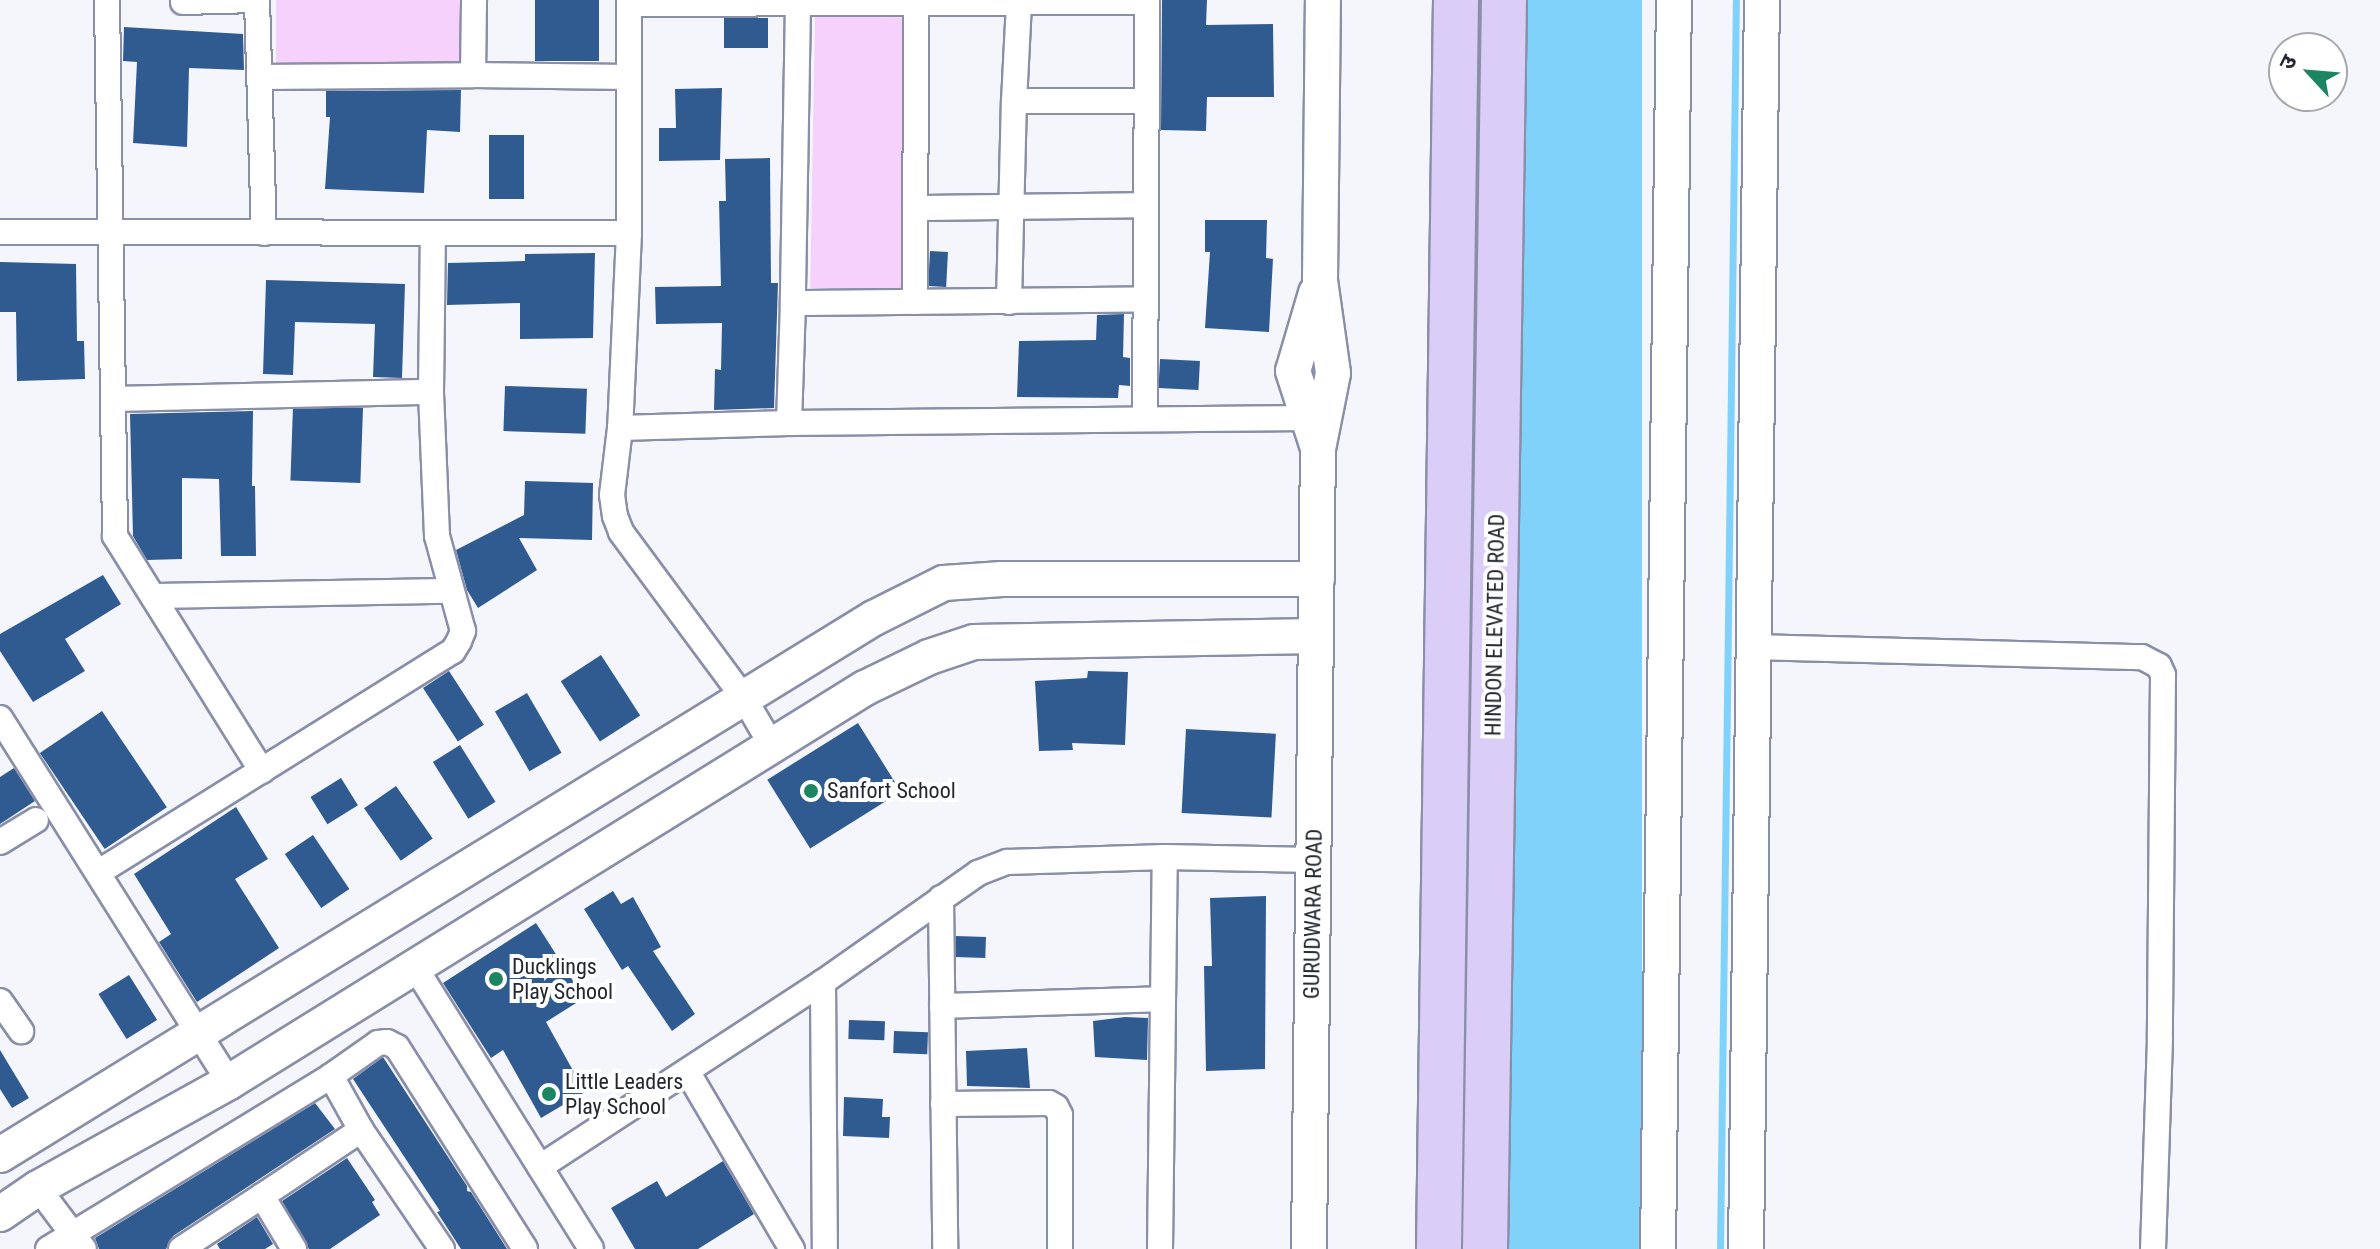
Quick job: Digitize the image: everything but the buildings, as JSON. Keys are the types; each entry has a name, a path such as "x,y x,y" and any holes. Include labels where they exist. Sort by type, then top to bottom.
{"highway":[{"path":"1439,1249 1456,0"},
{"name":"HINDON ELEVATED ROAD","path":"1485,1249 1504,0"}],"street":[{"path":"107,0 113,232 115,536 262,771"},
{"path":"183,2 256,0 264,233"},
{"path":"473,75 474,0"},
{"name":"GURUDWARA ROAD","path":"1309,1249 1317,579 1314,433 1333,373 1320,280 1323,0"},
{"path":"1658,1249 1674,0"},
{"path":"1746,1249 1762,0"},
{"path":"772,746 744,698 621,532 612,495 620,428 629,233 629,2 1147,1 1145,419"},
{"path":"915,302 916,3"},
{"path":"1009,302 1019,3"},
{"path":"789,423 798,4"},
{"path":"260,77 629,77"},
{"path":"1014,101 1147,101"},
{"path":"915,208 1146,205"},
{"path":"0,232 629,233"},
{"path":"99,872 453,651 463,631 449,591 437,536 431,392 433,233"},
{"path":"793,303 1146,299"},
{"path":"114,399 431,392"},
{"path":"620,428 1145,419 1314,433"},
{"path":"0,1155 874,618 944,583 1002,579 1317,579"},
{"path":"153,596 449,591"},
{"path":"0,1214 38,1188 229,1082 865,688 929,657 974,642 1316,636"},
{"path":"1752,647 2142,657 2159,666 2163,675 2160,1039 2153,1249"},
{"path":"0,718 229,1082"},
{"path":"0,842 36,820"},
{"path":"1160,1249 1165,857"},
{"path":"540,1167 823,982 978,873 1007,862 1165,857 1313,860"},
{"path":"941,898 945,1249"},
{"path":"415,967 591,1249"},
{"path":"823,982 825,1249"},
{"path":"942,1006 1163,999"},
{"path":"0,1001 21,1031"},
{"path":"48,1249 79,1241 378,1043 397,1047 525,1249"},
{"path":"687,1071 782,1245"},
{"path":"331,1076 361,1130 442,1249"},
{"path":"943,1104 1049,1103 1056,1107 1060,1115 1060,1249"},
{"path":"185,1248 361,1130"},
{"path":"38,1188 79,1241"},
{"path":"262,1196 294,1249"}],"shaded area":[{"path":"276,0 464,0 464,63 276,63"},
{"path":"815,16 906,18 901,290 810,288"}],"water":[{"path":"1507,0 1642,0 1642,1249 1507,1249"}],"waterway":[{"path":"1720,1249 1736,0"}],"place":[{"name":"Sanfort School","path":"811,791"},
{"name":"Ducklings Play School","path":"496,979"},
{"name":"Little Leaders Play School","path":"549,1094"}]}
